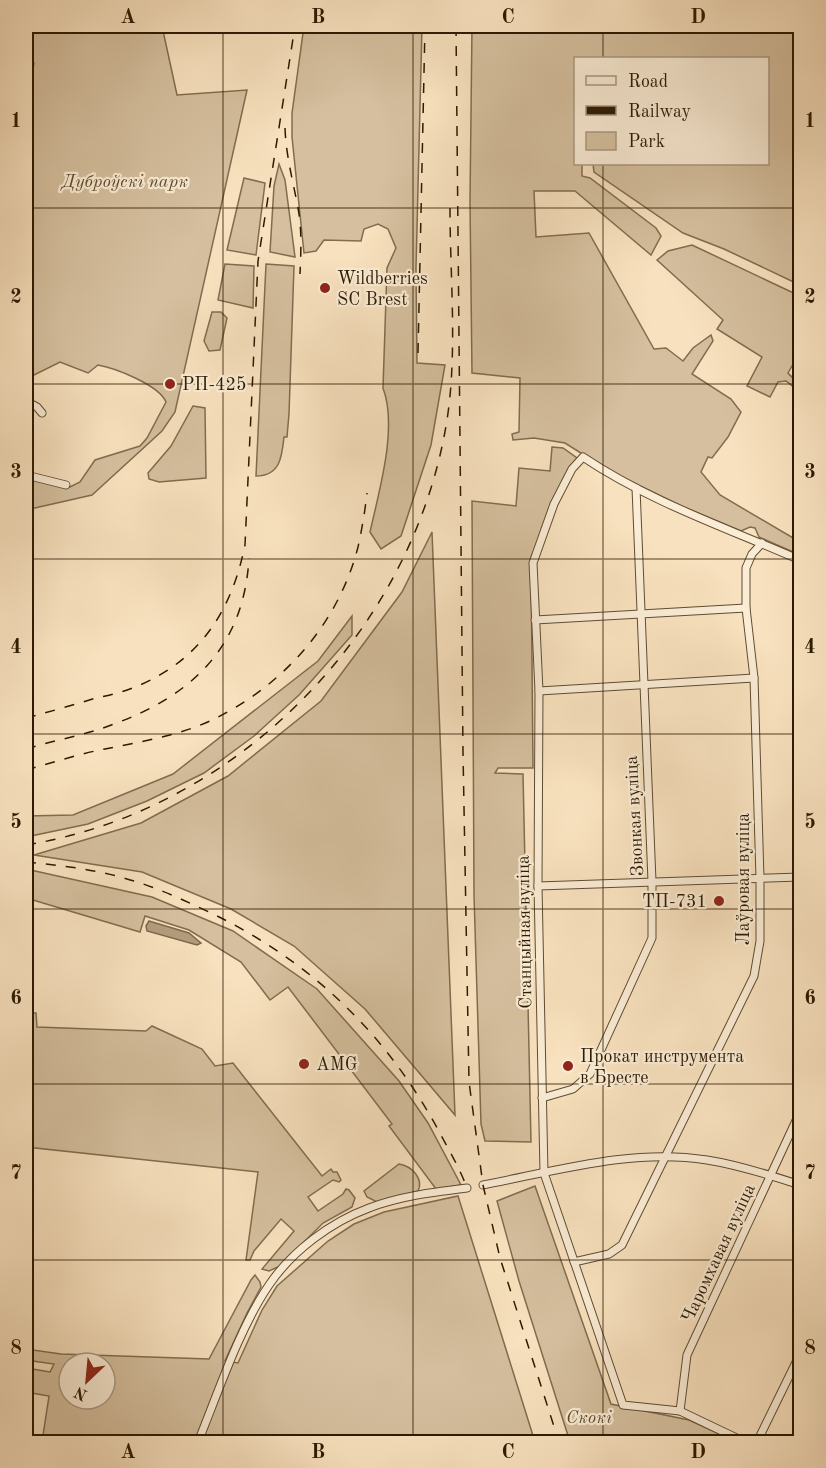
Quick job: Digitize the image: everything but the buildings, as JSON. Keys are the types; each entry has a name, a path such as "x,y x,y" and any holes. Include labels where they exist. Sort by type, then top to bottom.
{"street":[{"path":"26,402 42,413"},
{"name":"Станцыйная вуліца","path":"636,488 610,475 583,457 572,469 554,504 533,563 539,691 538,886 544,1173 623,1405 680,1411"},
{"path":"26,475 66,485"},
{"path":"636,488 700,519 801,560"},
{"name":"Звонкая вуліца","path":"542,1098 573,1089 590,1074 652,938 652,881 636,488"},
{"name":"Лаўровая вуліца","path":"574,1263 609,1254 622,1245 754,976 760,941 760,878 754,678 746,608 746,568 752,554 762,543"},
{"path":"535,620 746,608"},
{"path":"539,691 754,678"},
{"path":"538,886 801,877"},
{"name":"Чаромхавая вуліца","path":"680,1411 687,1355 801,1112"},
{"path":"483,1185 637,1157 705,1159 771,1175 801,1185"},
{"path":"198,1443 252,1313 270,1283 304,1246 330,1228 368,1208 398,1200 467,1188"},
{"path":"757,1443 801,1353"},
{"path":"680,1411 745,1443"}],"green space":[{"name":"Дуброўскі парк","path":"26,26 162,26 177,95 247,90 175,412 162,431 92,495 26,510 26,478 70,487 80,482 95,460 140,446 147,438 166,402 155,389 146,384 98,365 88,373 60,362 26,379 26,89 31,79 34,63 26,60"},
{"path":"304,26 422,26 416,268 417,363 445,365 431,445 401,536 381,549 370,532 386,460 388,440 389,422 383,388 387,268 396,248 388,229 378,224 364,229 361,241 324,240 316,251 304,253 292,137 292,113"},
{"path":"472,26 800,26 800,285 724,249 683,233 594,172 593,165 769,165 769,57 574,57 574,165 582,165 582,176 590,178 656,228 661,236 651,255 575,191 534,191 536,237 589,233 654,349 666,348 683,361 693,348 711,335 713,341 692,374 731,399 741,412 728,437 712,458 708,457 701,472 720,495 800,542 800,555 759,537 755,528 750,527 741,531 684,507 611,472 565,443 534,438 513,440 512,434 519,432 520,378 472,373 470,202"},
{"path":"279,164 285,180 295,257 270,252 274,186"},
{"path":"244,178 265,183 256,255 227,250"},
{"path":"692,245 800,296 800,352 788,373 800,385 800,399 796,389 786,381 778,382 770,397 747,386 762,357 717,329 723,320 657,260 668,251"},
{"path":"225,264 254,266 253,308 218,300"},
{"path":"266,264 294,266 289,414 287,437 284,437 278,464 270,473 256,476"},
{"path":"212,312 221,312 227,318 220,350 209,351 204,341"},
{"path":"193,406 205,408 206,478 159,482 149,479 148,473 171,446"},
{"path":"552,447 563,448 577,458 568,470 531,558 533,768 498,768 495,773 523,774 531,1142 485,1141 481,1124 474,895 472,501 516,506 519,468 550,471"},
{"path":"432,532 455,1115 365,1009 294,946 231,909 142,872 34,855 141,823 228,776 321,701 402,592"},
{"path":"352,616 352,635 299,695 254,736 204,773 147,801 88,824 26,837 26,816 73,815 173,774 318,661"},
{"path":"26,869 152,897 233,931 317,989 399,1081 428,1123 461,1185 436,1189 389,1126 392,1124 288,987 270,1000 241,962 189,930 145,916 140,932 33,900 26,900"},
{"path":"26,1013 36,1013 37,1027 146,1031 152,1026 202,1049 215,1066 233,1063 322,1176 331,1169 337,1172 341,1180 339,1182 333,1180 308,1197 318,1211 343,1194 346,1189 355,1198 352,1207 323,1223 280,1266 269,1271 262,1269 294,1231 281,1219 254,1251 250,1260 246,1260 258,1172 26,1147"},
{"path":"399,1164 408,1167 416,1174 419,1182 418,1191 377,1202 367,1197 364,1191"},
{"name":"Скокі","path":"535,1186 611,1404 689,1420 737,1442 570,1442 519,1281 497,1201"},
{"path":"458,1196 535,1442 42,1442 49,1396 26,1392 26,1368 50,1372 54,1364 26,1360 26,1349 57,1353 57,1411 117,1411 117,1356 209,1359 255,1275 261,1287 225,1361 238,1363 262,1310 277,1286 328,1241 354,1224 384,1212"}],"shaded area":[{"path":"149,921 189,933 201,943 197,945 147,931 146,926"}],"railway":[{"path":"26,718 124,691 162,674 197,646 211,629 232,590 245,545 258,261 295,26"},
{"path":"418,353 425,26"},
{"path":"456,26 463,752 469,1082 483,1185 500,1258 559,1442"},
{"path":"285,128 300,224 300,274"},
{"path":"26,845 103,826 175,795 241,753 301,701 352,641 395,575 426,503 446,426 453,345 450,208"},
{"path":"26,770 85,753 184,731 210,721 261,690 283,672 304,650 337,602 358,547 367,493"},
{"path":"26,749 114,724 168,698 190,682 225,642 237,617 245,589 249,558"},
{"path":"26,862 100,872 161,891 236,926 307,972 368,1029 394,1062 419,1097 458,1167 467,1188"}],"place":[{"name":"Wildberries SC Brest","path":"325,288"},
{"name":"РП-425","path":"170,384"},
{"name":"ТП-731","path":"719,901"},
{"name":"AMG","path":"304,1064"},
{"name":"Прокат инструмента в Бресте","path":"568,1066"}]}
